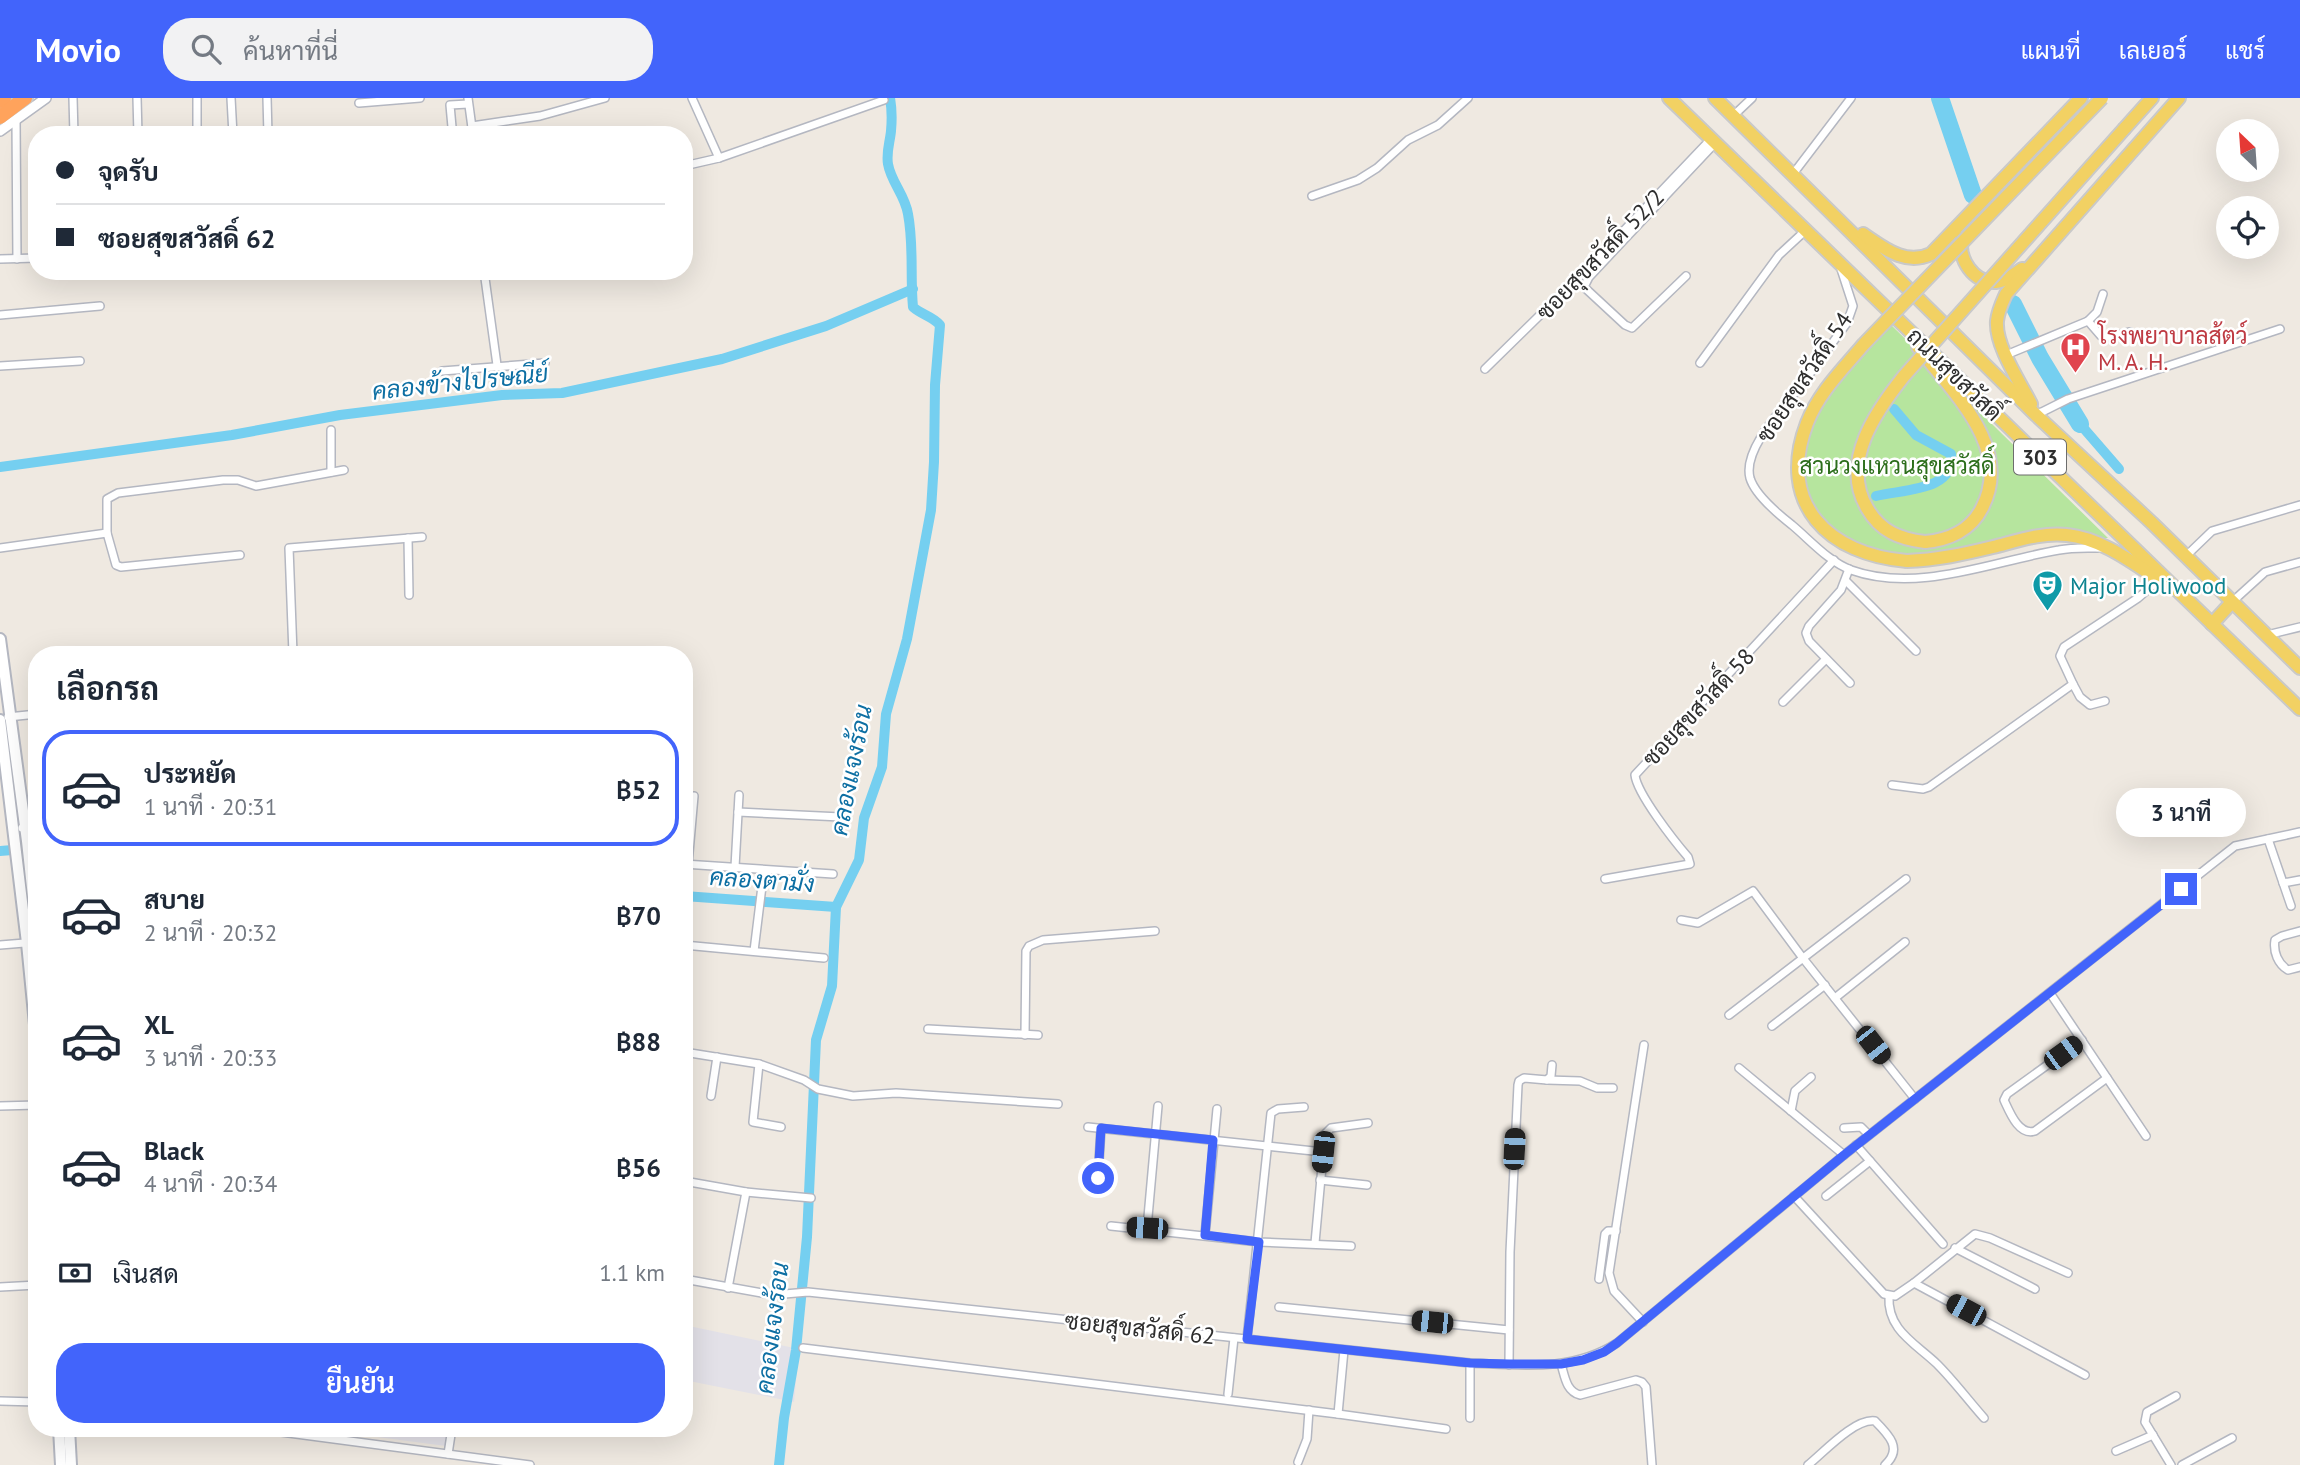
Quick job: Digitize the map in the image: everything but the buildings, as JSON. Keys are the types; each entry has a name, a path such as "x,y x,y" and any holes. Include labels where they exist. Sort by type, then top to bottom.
{"highway":[{"path":"0,117 25,98"}],"main road":[{"name":"ถนนสุขสวัสดิ์","path":"1670,98 2300,709"},
{"name":"ถนนสุขสวัสดิ์","path":"1714,98 2300,668"},
{"path":"1842,221 1893,253 1904,258 1922,258 1942,245 2081,98"},
{"path":"2102,98 1864,344 1830,383 1807,422 1800,445 1798,471 1804,500 1812,516 1840,543 1856,551 1875,557 1907,561 1955,556 2050,535 2068,535 2106,548 2181,594"},
{"path":"1899,320 1972,416 1988,453 1987,499 1976,519 1965,529 1940,541 1907,540 1891,534 1878,523 1862,500 1858,481 1859,459 1874,417 1904,376 2125,128 2151,98"},
{"path":"2036,414 2006,355 1997,330 1997,318 2006,294 2179,98"},
{"path":"1987,198 1962,238 1959,247 1965,263 1975,274 1994,282 2012,276 2031,263"},
{"path":"2212,624 2232,602"},
{"path":"0,639 4,721 25,828 22,842 28,903"},
{"path":"24,863 28,885"},
{"path":"59,1437 61,1465"},
{"path":"69,1437 71,1465"}],"street":[{"path":"0,131 46,98"},
{"path":"73,98 74,126"},
{"path":"137,98 138,126"},
{"path":"197,98 197,126"},
{"path":"231,98 233,126"},
{"path":"267,98 268,126"},
{"path":"359,103 420,98"},
{"path":"495,126 605,98"},
{"path":"692,98 719,158"},
{"path":"1312,196 1367,174 1408,141 1438,125 1468,98"},
{"path":"1733,116 1752,98"},
{"path":"1793,174 1851,98"},
{"path":"693,164 719,158 884,100"},
{"path":"452,126 448,102 468,101 472,126"},
{"path":"16,120 17,259"},
{"path":"1686,276 1632,328 1625,326 1584,287 1584,283 1714,140"},
{"name":"ซอยสุขสวัสดิ์ 52/2","path":"1485,369 1714,140"},
{"path":"1700,363 1779,255 1806,230"},
{"path":"0,259 28,258"},
{"name":"ซอยสุขสวัสดิ์ 54","path":"1838,260 1853,306 1847,323 1766,429 1757,445 1750,470 1751,478 1768,502 1834,560 1849,569 1876,577 1944,575 2062,549 2106,548"},
{"path":"485,280 498,365"},
{"path":"2006,355 2088,321 2096,312 2103,294"},
{"path":"0,315 100,306"},
{"path":"2088,321 2101,337 2130,332"},
{"path":"2036,414 2068,399 2280,329"},
{"path":"0,366 80,361"},
{"path":"442,371 545,363"},
{"path":"331,430 331,472"},
{"path":"240,555 121,567 113,560 107,533 106,503 111,495 118,493 223,480 238,480 256,486 344,470"},
{"path":"2186,556 2213,531 2300,505"},
{"path":"0,548 107,533"},
{"path":"293,646 289,548 422,537"},
{"path":"408,538 409,595"},
{"name":"ซอยสุขสวัสดิ์ 58","path":"1605,879 1690,864 1688,857 1660,821 1637,784 1635,775 1834,560"},
{"path":"2232,602 2265,572 2300,562"},
{"path":"1849,569 1846,581 1806,634 1809,641 1850,683"},
{"path":"2105,701 2090,705 2080,697 2060,656 2064,647 2138,598 2159,580"},
{"path":"1846,581 1916,651"},
{"path":"2266,635 2300,627"},
{"path":"1783,702 1826,659"},
{"path":"1892,785 1923,789 1929,787 2073,684"},
{"path":"4,721 28,716"},
{"path":"735,867 739,795"},
{"path":"693,804 694,796"},
{"path":"738,812 841,817"},
{"name":"ซอยสุขสวัสดิ์ 62","path":"693,1281 773,1295 808,1292 1470,1363 1561,1364 1583,1360 1604,1352 1643,1322 1856,1145 2235,846 2300,832"},
{"path":"2268,839 2291,906"},
{"path":"693,864 833,874"},
{"path":"754,951 764,870"},
{"path":"1729,1015 1906,879"},
{"path":"2283,883 2300,880"},
{"path":"1681,920 1698,923 1749,891 1754,891 1802,957 1915,1098"},
{"path":"1025,1035 1026,951 1029,946 1044,940 1155,931"},
{"path":"2300,931 2281,936 2274,947 2283,967 2288,970 2300,967"},
{"path":"1835,998 1905,942"},
{"path":"0,945 28,943"},
{"path":"693,946 824,958"},
{"path":"1772,1026 1825,985"},
{"path":"2050,993 2146,1136"},
{"path":"928,1028 1038,1035"},
{"path":"2082,1040 2007,1094 2004,1100 2022,1131 2035,1131 2107,1078"},
{"path":"1643,1322 1614,1291 1609,1273 1644,1045"},
{"path":"693,1053 759,1064 804,1080 818,1089 852,1096 896,1093 1058,1104"},
{"path":"711,1096 717,1057"},
{"path":"759,1064 752,1122 781,1127"},
{"path":"1547,1080 1551,1076 1552,1065"},
{"path":"1739,1068 1844,1155"},
{"path":"1791,1111 1795,1091 1811,1077"},
{"path":"1509,1364 1519,1081 1524,1078 1580,1081 1597,1088 1613,1088"},
{"path":"0,1106 28,1105"},
{"path":"1147,1228 1158,1106"},
{"path":"1247,1339 1272,1113 1304,1107"},
{"path":"1205,1235 1216,1109"},
{"path":"1314,1243 1327,1130 1368,1123"},
{"path":"1088,1127 1323,1152"},
{"path":"1844,1128 1861,1127 1870,1135"},
{"path":"1098,1178 1101,1128"},
{"path":"1856,1145 1943,1244"},
{"path":"1826,1196 1870,1161"},
{"path":"1320,1180 1367,1185"},
{"path":"693,1183 746,1192 811,1198"},
{"path":"728,1288 746,1192"},
{"path":"1794,1196 1884,1294 1889,1296 1895,1296 1914,1283 1975,1234 2068,1273"},
{"path":"1111,1226 1259,1242 1351,1246"},
{"path":"1599,1279 1605,1234 1608,1231 1616,1231"},
{"path":"1955,1248 2035,1289"},
{"path":"1914,1283 2085,1375"},
{"path":"0,1287 28,1285"},
{"path":"1889,1296 1888,1311 1899,1330 1937,1365 1984,1418"},
{"path":"1279,1307 1509,1329"},
{"path":"1228,1394 1234,1338"},
{"path":"803,1348 1446,1429"},
{"path":"1338,1414 1344,1350"},
{"path":"1470,1363 1470,1418"},
{"path":"1561,1364 1567,1386 1573,1393 1580,1395 1636,1380 1642,1382 1646,1387 1652,1465"},
{"path":"2171,1465 2145,1422 2147,1412 2176,1396"},
{"path":"0,1401 28,1402"},
{"path":"1298,1462 1307,1439 1308,1410"},
{"path":"1808,1465 1856,1425 1867,1420 1875,1421 1894,1444 1895,1452 1885,1465"},
{"path":"2116,1451 2153,1435"},
{"path":"319,1437 530,1465"},
{"path":"448,1454 451,1437"},
{"path":"2182,1465 2232,1438"}],"shaded area":[{"path":"693,1327 799,1349 794,1402 693,1382"},
{"path":"377,1437 448,1437 446,1446"}],"green space":[{"name":"สวนวงแหวนสุขสวัสดิ์","path":"1887,321 2108,538 2032,539 1891,562 1810,518 1796,460 1822,395"}],"waterway":[{"name":"คลองแจงร้อน","path":"779,1465 796,1350 807,1237 816,1040 832,986 836,907 859,860 864,818 882,767 886,714 907,639 931,510 940,325 913,307 908,214 892,177 888,160 892,123 890,98"},
{"name":"คลองแจงร้อน","path":"1940,98 1973,195"},
{"name":"คลองข้างไปรษณีย์","path":"0,467 232,435 340,415 502,395 562,393 722,359 826,326 913,289"},
{"name":"คลองแจงร้อน","path":"2013,304 2040,358 2080,424"},
{"path":"1876,496 1925,487 1945,476 1950,466 1951,454 1916,435 1894,409"},
{"name":"คลองแจงร้อน","path":"2080,424 2119,469"},
{"name":"คลองตามั่ง","path":"0,851 28,849"},
{"name":"คลองตามั่ง","path":"693,897 836,907"}],"place":[{"name":"โรงพยาบาลส้ตว์ M. A. H.","path":"2075,375"},
{"name":"Major Holiwood","path":"2047,612"}],"route":[{"path":"1098,1178 1101,1128 1213,1140 1205,1235 1259,1242 1247,1339 1470,1363 1561,1364 1583,1360 1604,1352 1617,1343 1844,1155 2181,889"}]}
